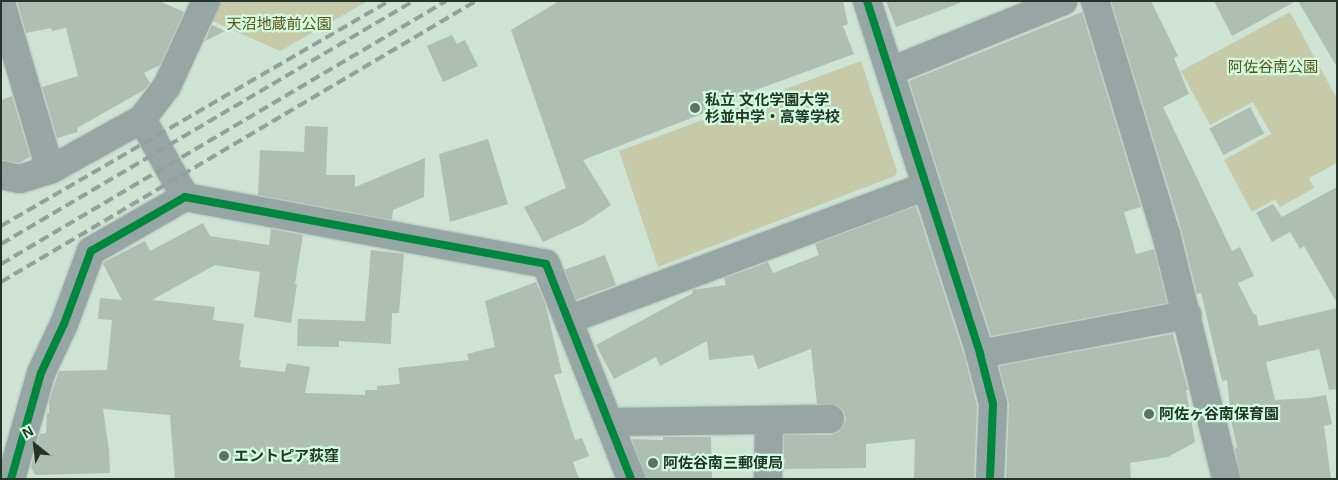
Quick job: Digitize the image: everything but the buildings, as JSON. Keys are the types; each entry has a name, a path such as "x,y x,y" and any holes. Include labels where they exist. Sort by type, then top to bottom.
{"street":[{"path":"1,175 20,179 50,170 142,119 167,86 206,1"},
{"path":"867,1 891,70 980,354 993,404 990,479"},
{"path":"891,70 1063,1"},
{"path":"1095,1 1163,225 1187,315 1226,479"},
{"path":"1,3 50,170"},
{"path":"142,119 185,197"},
{"path":"568,320 926,186"},
{"path":"11,479 41,373 64,324 91,250 185,197 546,264 632,479"},
{"path":"980,354 1187,315"},
{"path":"609,422 830,419"},
{"path":"768,479 769,420"}],"green space":[{"name":"天沼地蔵前公園","path":"218,1 368,1 280,51 208,19"},
{"name":"阿佐谷南公園","path":"1290,12 1337,99 1337,163 1309,178 1314,188 1280,207 1275,199 1252,212 1224,160 1271,134 1253,102 1210,125 1181,71"},
{"path":"861,61 897,171 895,176 658,267 619,151"}],"railway":[{"path":"1,226 389,1"},
{"path":"1,244 414,1"},
{"path":"1,264 446,1"},
{"path":"1,282 476,1"}],"cycle path":[{"path":"867,1 980,354 993,404 990,479"},
{"path":"11,479 41,373 64,324 91,251 185,197 546,264 631,479"}],"place":[{"name":"私立 文化学園大学 杉並中学・高等学校","path":"695,108"},
{"name":"阿佐ヶ谷南保育園","path":"1149,414"},
{"name":"エントピア荻窪","path":"224,456"},
{"name":"阿佐谷南三郵便局","path":"653,463"}]}
